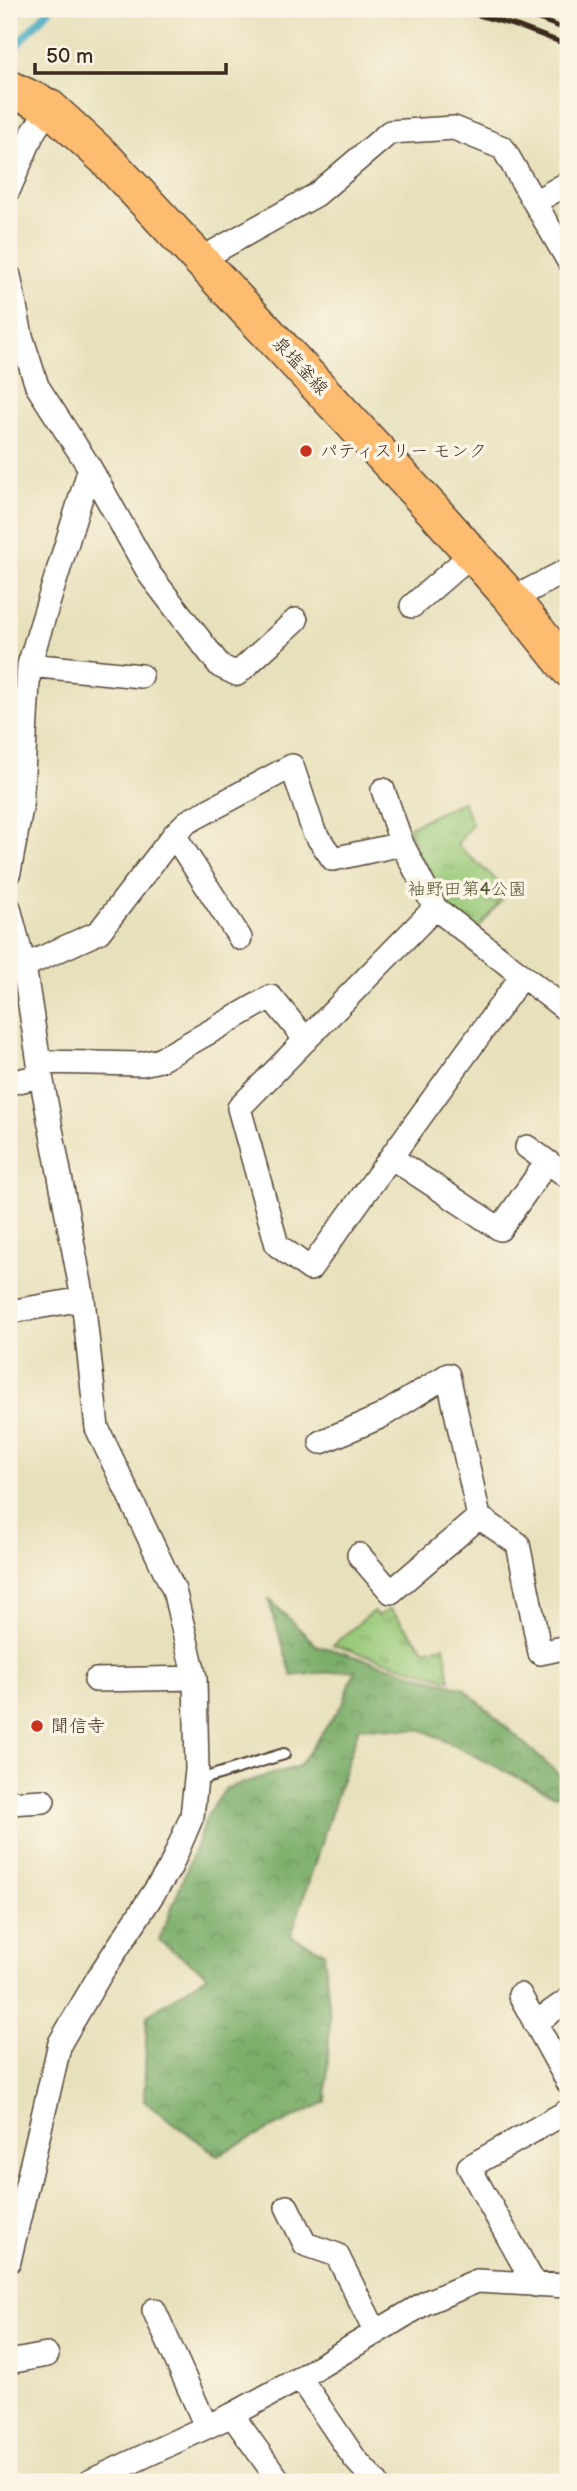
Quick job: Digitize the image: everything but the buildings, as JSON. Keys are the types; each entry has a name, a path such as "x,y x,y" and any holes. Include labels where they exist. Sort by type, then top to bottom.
{"main road":[{"name":"泉塩釜線","path":"9,88 48,107 106,159 472,554 568,669"}],"street":[{"path":"9,189 33,133 48,107"},
{"path":"201,259 316,195 390,132 454,128 503,148 568,260"},
{"path":"535,202 568,183"},
{"path":"9,276 21,336 37,386 90,468 150,575 220,666 237,674 296,620"},
{"path":"9,872 21,808 29,665 90,468"},
{"path":"412,606 472,554"},
{"path":"512,599 568,570"},
{"path":"29,665 141,676"},
{"path":"24,966 99,932 187,822 292,766 314,832 333,859 402,844"},
{"path":"383,790 402,844 435,908 568,1011"},
{"path":"174,835 240,939"},
{"path":"9,908 24,966 40,1069 83,1299 97,1428 174,1590 195,1678 195,1781 192,1816 170,1868 101,1973 60,2043 9,2261"},
{"path":"435,908 239,1108 277,1245 310,1269 522,976"},
{"path":"9,1083 40,1069 142,1064 160,1060 271,997 306,1040"},
{"path":"527,1147 567,1176"},
{"path":"392,1158 499,1229 547,1162"},
{"path":"9,1312 83,1299"},
{"path":"321,1441 380,1418 448,1375 479,1517 517,1544 540,1653 568,1647"},
{"path":"359,1555 391,1592 479,1517"},
{"path":"96,1680 195,1678"},
{"path":"9,1803 43,1801"},
{"path":"520,1995 568,2082"},
{"path":"535,2023 568,2000"},
{"path":"536,2285 469,2167 568,2111"},
{"path":"287,2207 305,2244 337,2255 376,2333"},
{"path":"89,2482 232,2415 300,2378 425,2303 477,2281 568,2287"},
{"path":"154,2310 206,2426"},
{"path":"9,2362 47,2355"},
{"path":"300,2378 355,2459 376,2482"},
{"path":"232,2415 280,2482"}],"lane":[{"path":"195,1781 284,1754"}],"green space":[{"name":"袖野田第4公園","path":"463,801 472,824 457,845 509,891 477,930 441,902 407,828"},
{"path":"268,1598 316,1645 463,1688 568,1783 568,1788 555,1796 423,1730 359,1727 291,1936 324,1952 330,2017 326,2102 217,2155 144,2101 147,2015 208,1975 159,1941 208,1814 226,1788 299,1766 343,1703 355,1670 292,1676"},
{"path":"390,1609 425,1650 444,1646 450,1680 333,1645 373,1611 378,1616"}],"waterway":[{"path":"10,52 50,9"}],"railway":[{"path":"457,9 520,27 568,45"},
{"path":"511,9 568,30"}],"place":[{"name":"パティスリー モンク","path":"306,451"},
{"name":"聞信寺","path":"37,1726"}]}
